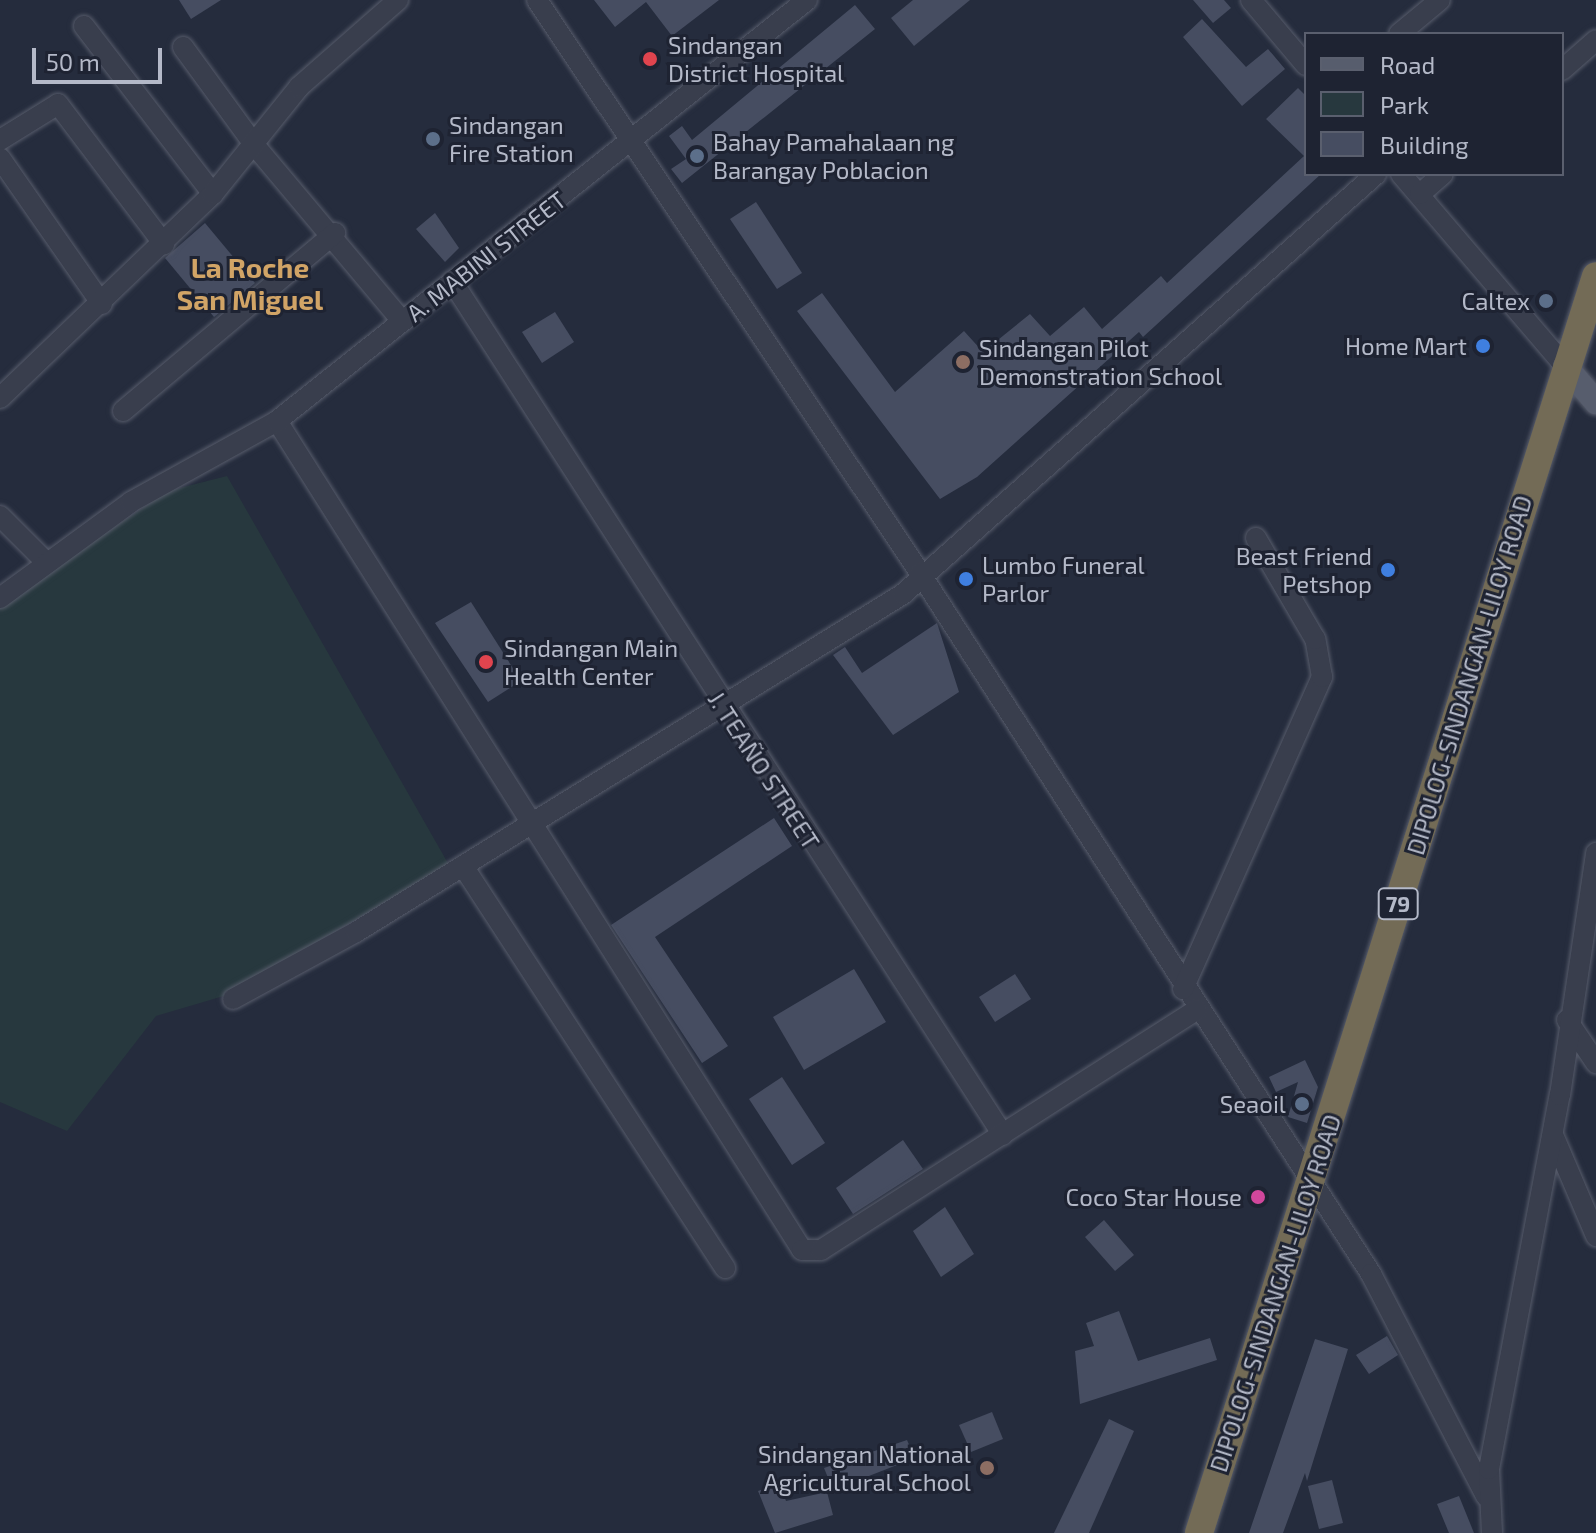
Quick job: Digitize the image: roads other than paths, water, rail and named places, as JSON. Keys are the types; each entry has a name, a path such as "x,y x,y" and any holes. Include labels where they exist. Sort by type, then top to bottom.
{"highway":[{"name":"DIPOLOG-SINDANGAN-LILOY ROAD","path":"1199,1533 1565,366 1596,276"}],"main road":[{"path":"1565,366 1596,402"}],"street":[{"path":"0,398 102,304 213,194 256,147 299,87 398,0"},
{"path":"537,0 636,141 920,573 1310,1187 1385,1297 1486,1496 1492,1533"},
{"name":"A. MABINI STREET","path":"0,598 131,502 277,421 452,281 636,141 807,0"},
{"path":"1253,0 1304,63"},
{"path":"1401,32 1440,0"},
{"path":"84,26 213,194"},
{"path":"1564,68 1596,40"},
{"path":"183,47 256,147 335,233 402,321"},
{"path":"0,140 58,104 164,244"},
{"path":"0,158 102,304"},
{"path":"233,999 528,827 903,594 920,573 1374,176"},
{"path":"1403,176 1565,366"},
{"path":"1420,194 1441,176"},
{"path":"123,411 335,233"},
{"name":"J. TEAÑO STREET","path":"452,281 721,706 1003,1135"},
{"path":"277,421 528,827 802,1250 821,1250 1197,1010"},
{"path":"0,516 46,562"},
{"path":"1183,989 1322,677 1315,639 1256,538"},
{"path":"1486,1496 1553,1135 1567,1020 1596,853"},
{"path":"463,866 725,1268"},
{"path":"1567,1020 1596,1063"},
{"path":"1553,1135 1596,1236"}],"place":[{"name":"Sindangan District Hospital","path":"650,59"},
{"name":"Sindangan Fire Station","path":"433,139"},
{"name":"Bahay Pamahalaan ng Barangay Poblacion","path":"697,156"},
{"name":"Caltex","path":"1546,301"},
{"name":"Home Mart","path":"1483,346"},
{"name":"Sindangan Pilot Demonstration School","path":"963,362"},
{"name":"Beast Friend Petshop","path":"1388,570"},
{"name":"Lumbo Funeral Parlor","path":"966,579"},
{"name":"Sindangan Main Health Center","path":"486,662"},
{"name":"Seaoil","path":"1302,1104"},
{"name":"Coco Star House","path":"1258,1197"},
{"name":"Sindangan National Agricultural School","path":"987,1468"}],"district":[{"name":"La Roche San Miguel","path":"250,283"}]}
